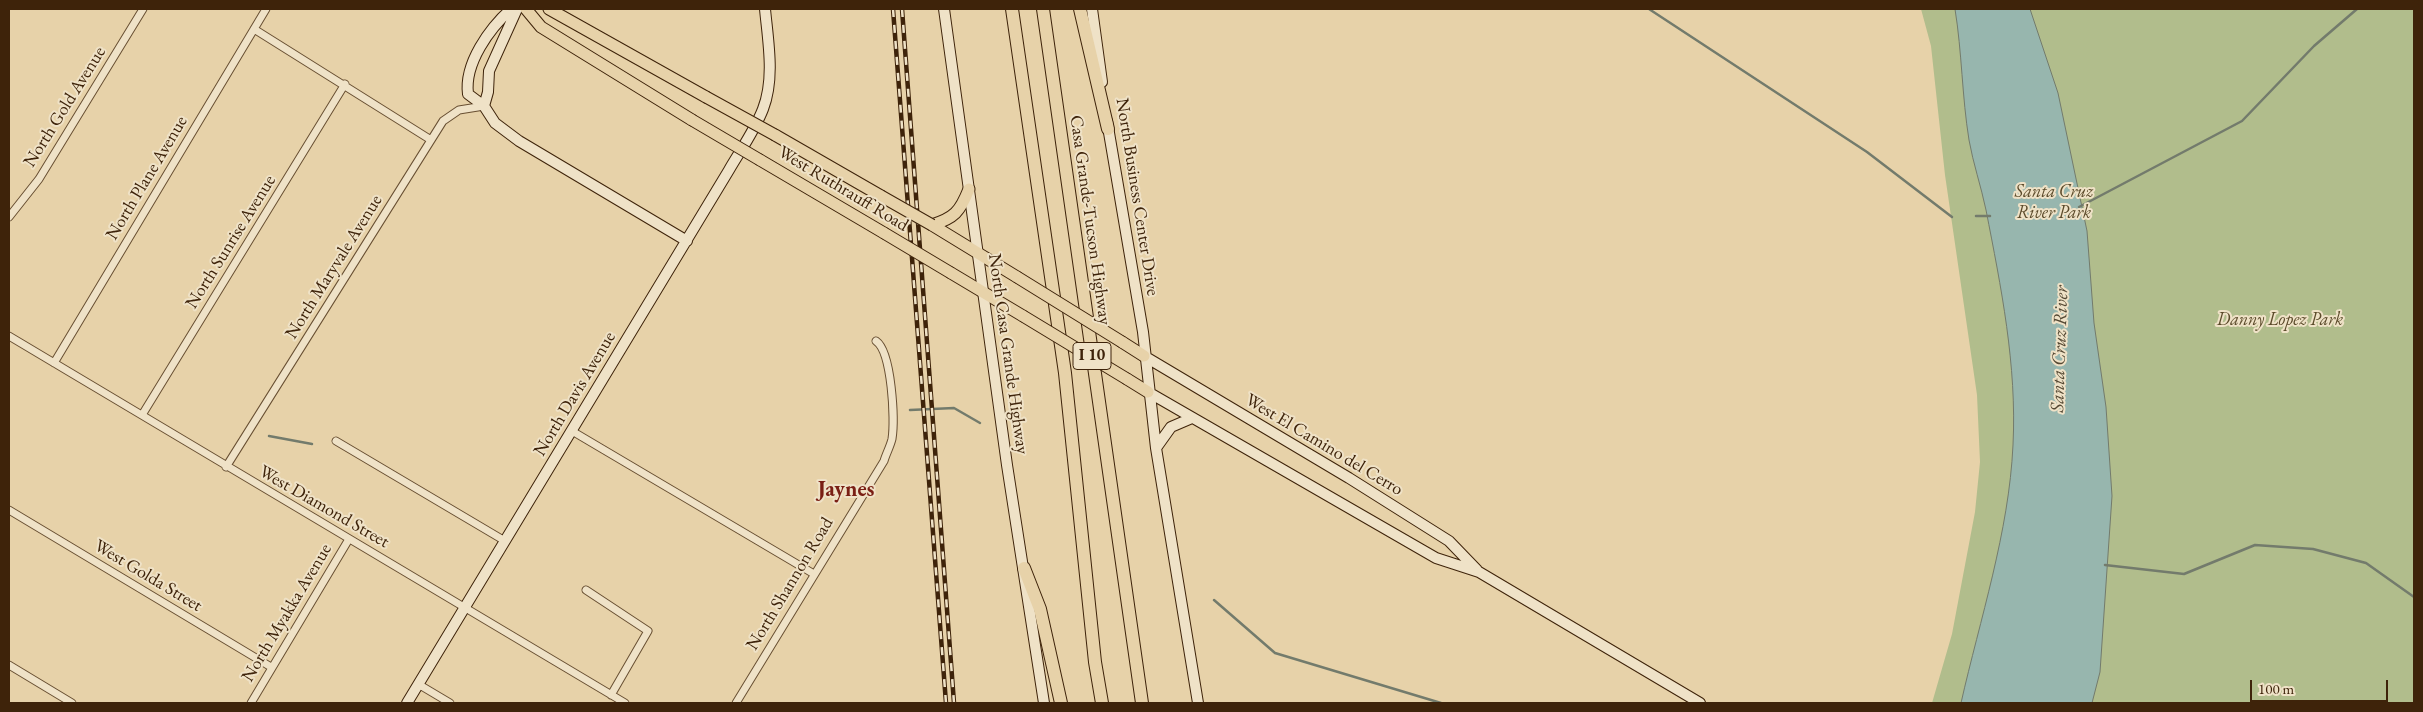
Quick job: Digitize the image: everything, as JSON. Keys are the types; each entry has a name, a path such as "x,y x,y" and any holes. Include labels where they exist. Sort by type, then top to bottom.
{"highway":[{"name":"I 10","path":"1012,9 1065,373 1095,662 1102,703"},
{"name":"Casa Grande-Tucson Highway","path":"1043,9 1142,703"},
{"path":"1080,9 1108,129"},
{"path":"1024,568 1040,609 1062,703"}],"main road":[{"path":"512,9 496,22 469,71 468,94 484,106 495,123 519,141 687,241"},
{"path":"484,106 488,92 489,71 517,9"},
{"name":"West Ruthrauff Road","path":"526,9 541,27 692,120 1148,392"},
{"name":"West Ruthrauff Road","path":"548,9 938,226 1144,356"},
{"name":"North Davis Avenue","path":"407,703 687,241 763,110 766,100 769,60 766,9"},
{"name":"North Casa Grande Highway","path":"944,9 968,189 979,253 983,292 1044,703"},
{"name":"North Business Center Drive","path":"1092,9 1108,129 1143,332 1148,392"},
{"path":"938,226 955,215 964,201 968,189"},
{"name":"West El Camino del Cerro","path":"1144,356 1349,478 1449,541 1479,572"},
{"path":"1148,392 1198,703"},
{"name":"West El Camino del Cerro","path":"1148,392 1436,558 1479,572 1700,703"},
{"path":"1156,448 1171,427 1192,418"}],"street":[{"name":"North Gold Avenue","path":"9,217 38,179 143,9"},
{"name":"North Plane Avenue","path":"54,363 266,9"},
{"path":"254,29 345,84 431,140"},
{"name":"North Sunrise Avenue","path":"142,415 345,84"},
{"name":"North Maryvale Avenue","path":"226,467 443,121 455,112 484,106"},
{"name":"West Diamond Street","path":"9,336 625,703"},
{"name":"North Shannon Road","path":"736,703 884,461 891,440 894,420 887,359 882,345 876,341"},
{"path":"572,431 814,574"},
{"path":"336,440 505,541"},
{"name":"West Golda Street","path":"9,510 271,667"},
{"name":"North Myakka Avenue","path":"250,703 349,539"},
{"path":"586,590 648,631 611,695"},
{"path":"9,665 72,703"},
{"path":"418,684 450,703"}],"green space":[{"path":"1921,9 2414,9 2414,703 1932,703 1952,634 1975,512 1980,462 1977,395 1945,175 1931,46"}],"water":[{"name":"Santa Cruz River","path":"1955,9 2030,9 2058,93 2087,231 2094,323 2106,407 2112,496 2100,672 2092,703 1961,703 2000,543 2010,478 2014,415 2007,326 1986,210 1969,140"}],"waterway":[{"path":"1649,9 1867,152 1952,217"},
{"path":"2079,207 2242,121 2314,46 2357,9"},
{"path":"1976,216 1990,216"},
{"path":"910,410 954,408 980,423"},
{"path":"269,436 312,444"},
{"path":"2105,565 2184,574 2255,545 2313,549 2366,563 2414,597"},
{"path":"1214,600 1275,653 1441,703"}],"railway":[{"path":"893,9 946,703"},
{"path":"902,9 954,703"}],"district":[{"name":"Jaynes","path":"846,490"}],"park label":[{"name":"Santa Cruz River Park","path":"2054,202"},
{"name":"Danny Lopez Park","path":"2280,320"}]}
